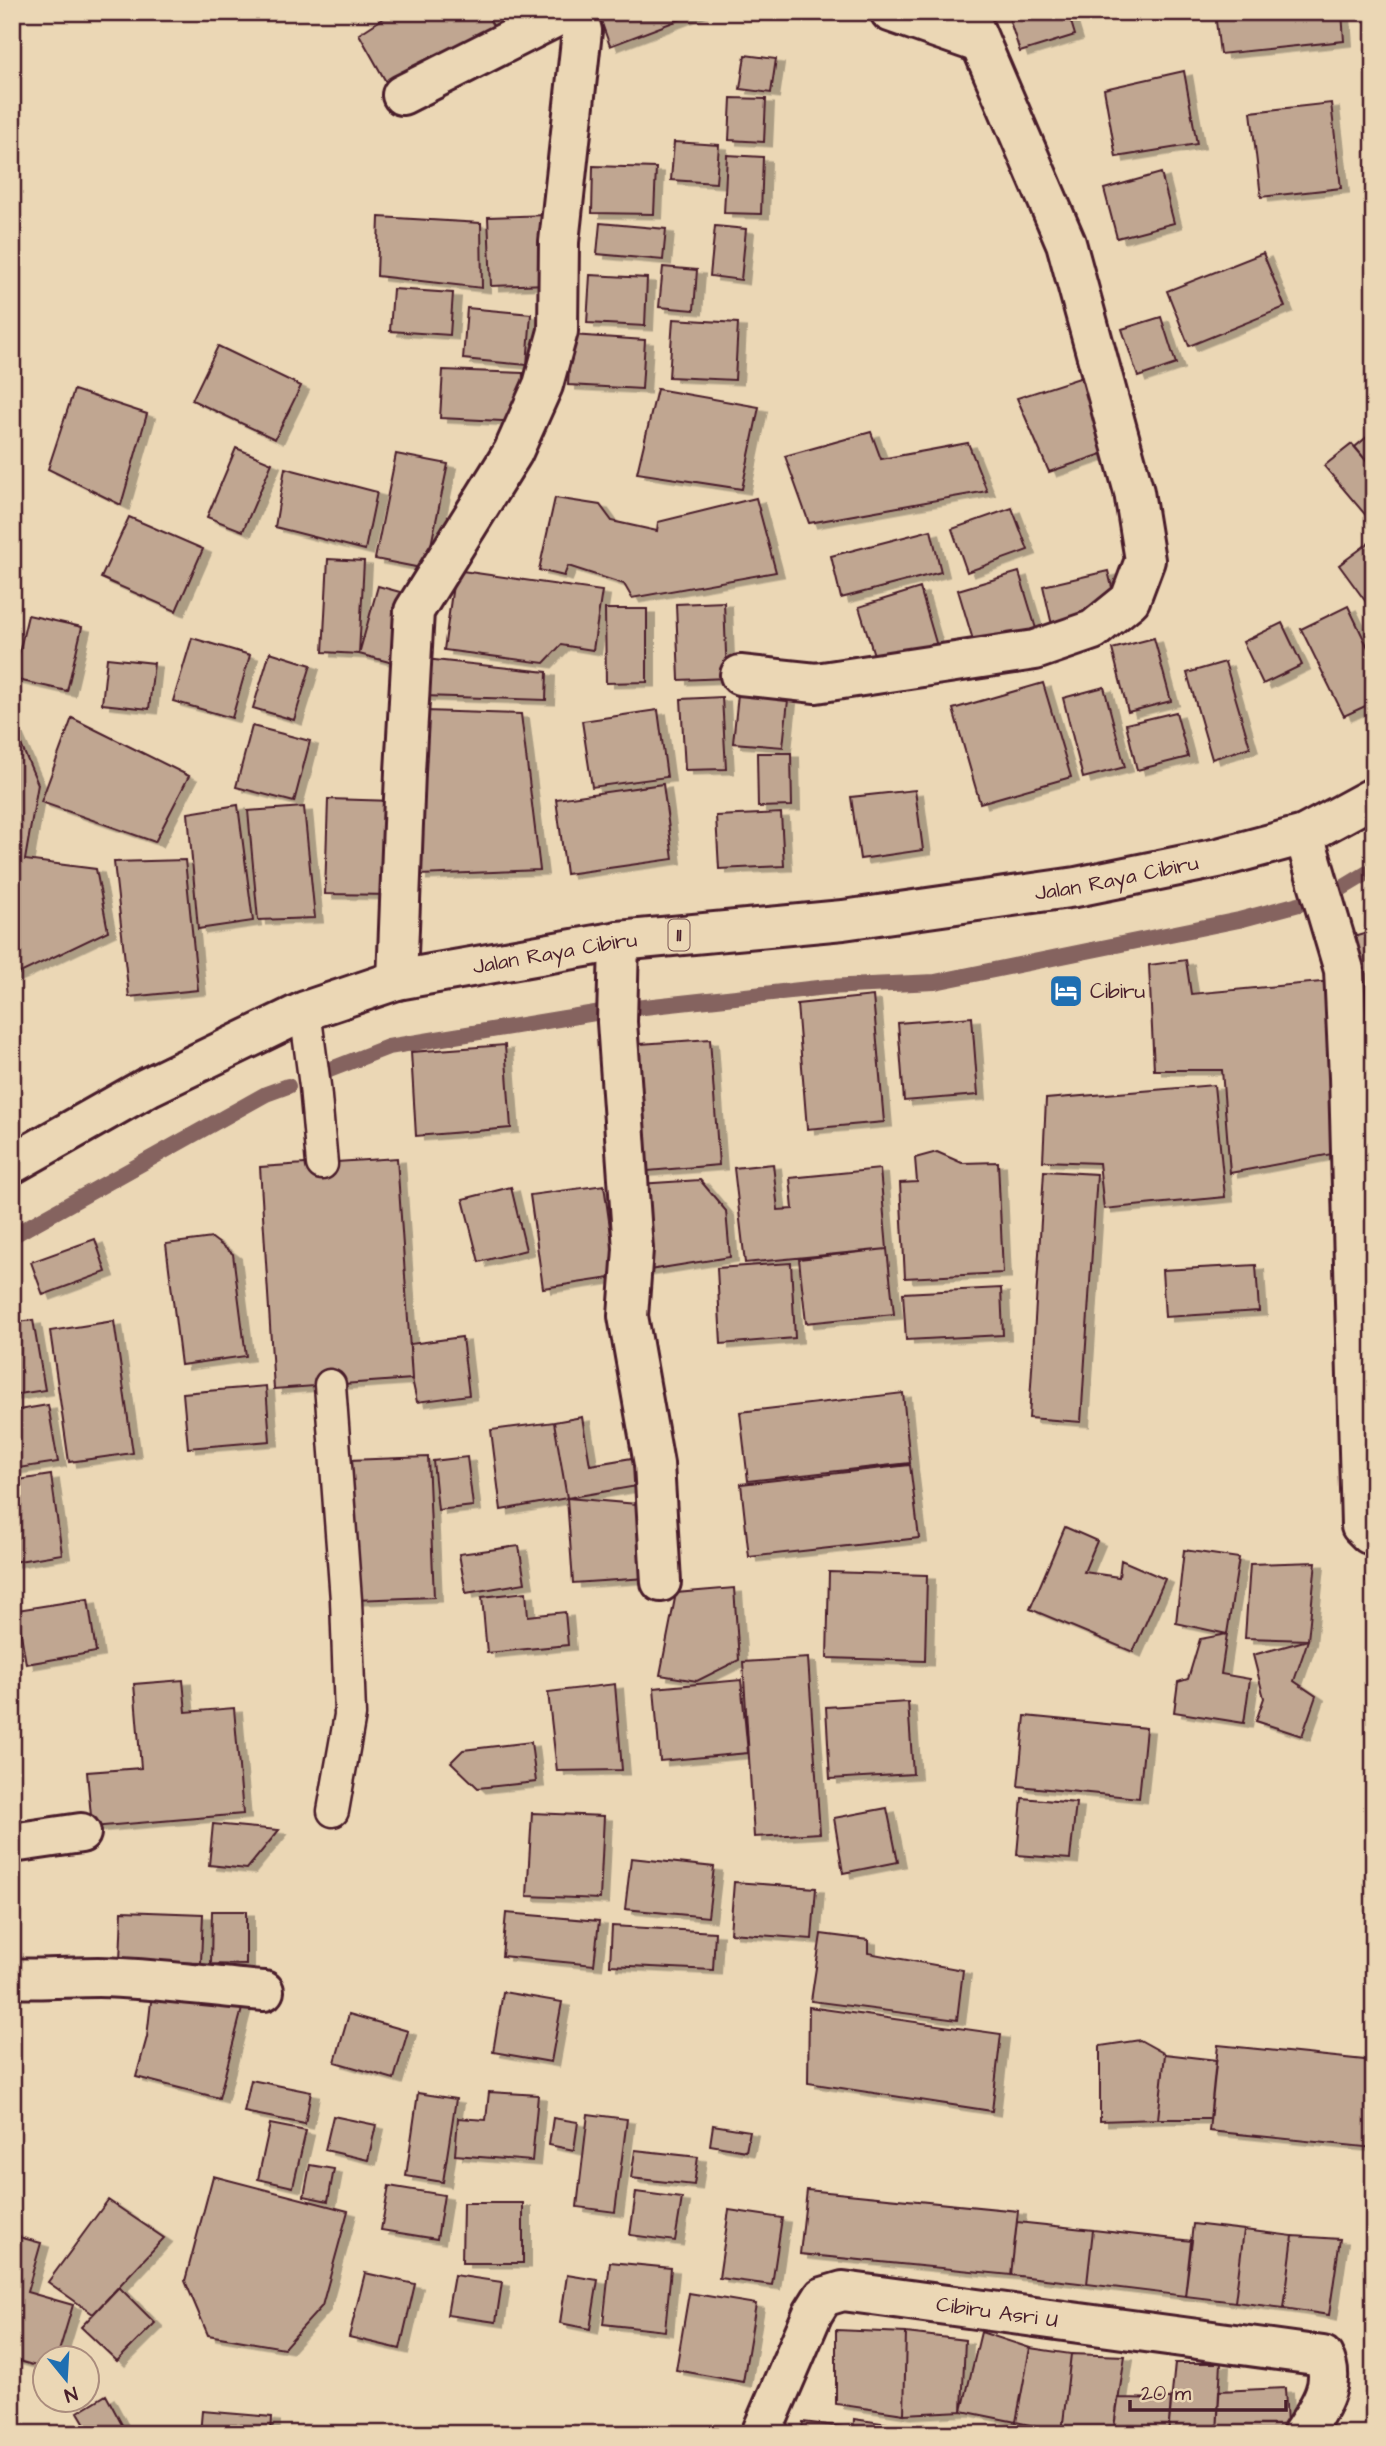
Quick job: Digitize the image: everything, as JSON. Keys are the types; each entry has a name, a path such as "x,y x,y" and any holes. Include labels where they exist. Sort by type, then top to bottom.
{"main road":[{"path":"402,95 566,12"},
{"path":"397,980 405,772 415,611 513,452 543,385 558,331 559,242 582,31 577,12"},
{"path":"740,676 816,683 1035,650 1093,630 1130,600 1145,560 1134,492 1066,243 973,28 890,12"},
{"name":"Jalan Raya Cibiru","path":"12,1164 148,1087 305,1011 397,980 619,941 843,920 1076,887 1218,858 1304,835 1374,797"},
{"path":"1304,835 1344,970 1368,1530"},
{"path":"619,941 617,1021 633,1250 628,1316 654,1464 661,1583"},
{"path":"12,1843 81,1833"},
{"path":"12,1978 177,1982 264,1991"},
{"name":"Cibiru Asri U","path":"761,2434 813,2313 823,2297 843,2291 1323,2356 1329,2367 1328,2382 1319,2407 1302,2434"}],"lane":[{"path":"305,1011 316,1086 322,1164"},
{"path":"330,1385 346,1600 350,1715 334,1811"}],"building":[{"path":"393,12 486,12 496,32 394,96 359,34"},
{"path":"598,12 700,12 610,46"},
{"path":"1007,12 1068,12 1075,35 1020,52"},
{"path":"1342,12 1344,41 1220,54 1215,13"},
{"path":"745,55 776,59 771,93 740,89"},
{"path":"1184,71 1197,144 1116,157 1104,89"},
{"path":"731,98 766,99 764,142 729,140"},
{"path":"1331,103 1341,188 1261,197 1251,112"},
{"path":"674,142 719,145 716,183 671,180"},
{"path":"727,155 763,157 761,214 724,213"},
{"path":"593,166 656,168 654,214 592,213"},
{"path":"1161,173 1174,223 1117,238 1104,189"},
{"path":"547,215 548,284 491,286 488,217"},
{"path":"379,217 481,223 482,288 377,276"},
{"path":"600,223 666,229 663,260 597,254"},
{"path":"715,226 746,229 741,280 710,276"},
{"path":"1263,253 1285,307 1189,346 1167,291"},
{"path":"663,267 697,270 694,310 659,307"},
{"path":"590,275 647,278 645,326 587,323"},
{"path":"393,289 453,293 450,335 390,331"},
{"path":"467,308 531,314 527,365 463,359"},
{"path":"1161,317 1176,364 1138,377 1122,329"},
{"path":"673,319 738,323 735,380 669,377"},
{"path":"571,335 645,340 642,389 568,385"},
{"path":"218,346 301,386 275,439 192,400"},
{"path":"443,370 523,373 521,422 440,418"},
{"path":"1092,374 1111,451 1049,472 1017,398"},
{"path":"657,389 759,407 742,489 637,473"},
{"path":"74,390 147,414 121,505 48,469"},
{"path":"1374,431 1374,470 1355,447"},
{"path":"871,432 881,459 968,443 987,491 809,523 785,456"},
{"path":"1352,444 1374,470 1374,525 1324,466"},
{"path":"236,448 272,463 243,531 207,517"},
{"path":"396,454 448,464 426,569 375,559"},
{"path":"285,468 377,492 365,550 275,527"},
{"path":"555,498 600,505 612,521 657,531 658,522 756,498 776,572 632,598 624,584 568,566 564,576 539,570"},
{"path":"1012,508 1028,550 967,572 952,529"},
{"path":"129,517 203,549 176,611 101,578"},
{"path":"931,530 941,572 841,598 831,556"},
{"path":"1374,539 1374,613 1339,565"},
{"path":"328,559 364,561 359,654 323,652"},
{"path":"455,570 602,591 593,650 561,645 544,663 444,650"},
{"path":"1108,571 1117,608 1052,625 1043,586"},
{"path":"1019,572 1037,632 976,650 958,590"},
{"path":"378,586 411,595 393,663 359,654"},
{"path":"920,588 939,653 879,671 859,607"},
{"path":"724,602 727,678 679,680 676,604"},
{"path":"1348,606 1374,660 1374,702 1344,716 1301,629"},
{"path":"605,609 647,609 647,682 606,683"},
{"path":"28,615 82,627 67,691 13,679"},
{"path":"1282,623 1302,665 1263,684 1243,642"},
{"path":"192,638 250,655 232,718 173,701"},
{"path":"1154,638 1171,701 1128,712 1112,649"},
{"path":"270,652 311,665 294,720 253,708"},
{"path":"107,658 154,663 149,709 102,704"},
{"path":"425,659 547,672 546,700 423,696"},
{"path":"1225,662 1250,747 1212,759 1187,673"},
{"path":"1043,683 1071,777 980,803 953,709"},
{"path":"1104,687 1125,767 1083,778 1063,698"},
{"path":"738,694 788,700 783,747 733,743"},
{"path":"722,697 726,769 685,770 681,699"},
{"path":"658,710 667,777 592,787 582,721"},
{"path":"425,711 521,714 540,870 419,875"},
{"path":"1176,712 1188,757 1137,770 1126,724"},
{"path":"72,718 189,776 155,842 41,802"},
{"path":"12,724 38,784 25,860 96,869 108,931 12,977"},
{"path":"252,726 310,741 294,802 236,787"},
{"path":"757,753 791,753 792,806 758,807"},
{"path":"663,784 673,859 566,874 556,799"},
{"path":"915,790 923,850 860,859 851,797"},
{"path":"328,799 395,801 392,895 325,894"},
{"path":"238,805 253,921 198,929 188,813"},
{"path":"304,807 315,918 258,920 248,811"},
{"path":"781,813 784,866 719,869 716,816"},
{"path":"185,860 198,990 129,997 114,862"},
{"path":"1374,931 1374,1021 1350,938"},
{"path":"1186,960 1191,994 1343,980 1348,1151 1230,1173 1222,1070 1154,1070 1149,965"},
{"path":"873,996 884,1122 807,1129 797,1004"},
{"path":"972,1017 978,1095 904,1101 898,1023"},
{"path":"710,1039 719,1165 636,1172 626,1045"},
{"path":"505,1045 511,1128 416,1136 411,1052"},
{"path":"1214,1085 1225,1197 1104,1209 1099,1163 1043,1161 1046,1099"},
{"path":"937,1152 962,1163 998,1162 1003,1273 905,1278 900,1183 917,1182 915,1158"},
{"path":"1369,1157 1374,1157 1374,1197"},
{"path":"397,1158 412,1379 274,1389 260,1167"},
{"path":"773,1164 778,1210 793,1209 790,1178 880,1169 887,1249 745,1263 734,1168"},
{"path":"1044,1171 1097,1174 1081,1422 1029,1418"},
{"path":"700,1180 726,1211 730,1257 643,1271 639,1184"},
{"path":"604,1185 617,1277 543,1288 530,1195"},
{"path":"511,1187 526,1250 479,1262 463,1199"},
{"path":"212,1238 233,1254 246,1356 181,1365 166,1244"},
{"path":"95,1239 106,1272 43,1295 31,1262"},
{"path":"887,1249 894,1314 806,1323 799,1259"},
{"path":"791,1263 795,1338 721,1344 717,1268"},
{"path":"1256,1265 1259,1311 1165,1317 1162,1270"},
{"path":"1001,1288 1003,1335 906,1340 903,1293"},
{"path":"33,1320 45,1390 12,1395 12,1323"},
{"path":"114,1321 133,1453 69,1462 50,1331"},
{"path":"462,1337 469,1395 417,1402 412,1379 410,1344"},
{"path":"266,1386 270,1441 188,1448 183,1393"},
{"path":"903,1393 910,1463 748,1481 740,1412"},
{"path":"48,1405 58,1462 12,1469 12,1411"},
{"path":"582,1417 590,1465 632,1458 637,1486 567,1498 554,1422"},
{"path":"554,1422 567,1498 501,1510 491,1430"},
{"path":"428,1457 434,1597 354,1600 349,1460"},
{"path":"467,1457 473,1506 438,1510 433,1461"},
{"path":"910,1465 919,1538 749,1557 741,1484"},
{"path":"51,1475 62,1554 12,1562 12,1481"},
{"path":"567,1498 637,1504 646,1578 573,1583"},
{"path":"1065,1527 1097,1541 1084,1572 1119,1577 1121,1560 1165,1579 1133,1652 1030,1609"},
{"path":"519,1546 525,1583 466,1593 459,1554"},
{"path":"1184,1550 1239,1558 1227,1634 1176,1623"},
{"path":"1368,1560 1374,1560 1374,1585 1366,1582"},
{"path":"1316,1562 1308,1640 1245,1638 1250,1564"},
{"path":"829,1572 927,1575 925,1661 827,1658"},
{"path":"734,1588 739,1660 697,1681 660,1675 676,1593"},
{"path":"526,1592 528,1616 565,1612 568,1645 487,1653 482,1597"},
{"path":"88,1599 96,1652 26,1664 17,1610"},
{"path":"1227,1634 1221,1674 1250,1679 1244,1723 1174,1712 1178,1682 1188,1679 1200,1639"},
{"path":"1308,1640 1294,1681 1316,1696 1302,1736 1256,1721 1264,1698 1253,1655"},
{"path":"808,1658 820,1833 754,1837 743,1662"},
{"path":"183,1680 186,1712 234,1708 243,1814 92,1827 87,1772 141,1768 134,1684"},
{"path":"741,1680 748,1753 660,1761 654,1688"},
{"path":"615,1684 622,1770 557,1771 548,1692"},
{"path":"908,1702 913,1774 830,1779 826,1707"},
{"path":"1025,1716 1146,1728 1139,1798 1018,1786"},
{"path":"531,1742 536,1782 478,1788 451,1762 463,1750"},
{"path":"1022,1798 1076,1803 1070,1859 1017,1855"},
{"path":"887,1808 898,1862 843,1873 834,1818"},
{"path":"532,1813 604,1816 600,1899 527,1896"},
{"path":"213,1824 279,1830 247,1869 209,1865"},
{"path":"631,1858 714,1867 708,1917 625,1909"},
{"path":"734,1882 816,1888 812,1939 730,1933"},
{"path":"122,1911 203,1914 201,1963 120,1961"},
{"path":"212,1911 246,1911 246,1965 211,1964"},
{"path":"506,1913 599,1921 594,1965 502,1956"},
{"path":"612,1926 715,1932 713,1970 610,1965"},
{"path":"821,1934 868,1940 868,1953 963,1970 957,2020 811,2001"},
{"path":"153,1984 244,2001 219,2098 136,2077 147,2037"},
{"path":"503,1992 562,2002 551,2062 493,2052"},
{"path":"809,2007 1001,2034 992,2111 808,2083"},
{"path":"349,2014 408,2031 394,2079 335,2062"},
{"path":"1140,2040 1165,2054 1158,2119 1100,2121 1100,2046"},
{"path":"1218,2045 1374,2061 1374,2148 1209,2131"},
{"path":"1165,2054 1216,2060 1210,2119 1158,2119"},
{"path":"251,2080 311,2092 305,2124 244,2112"},
{"path":"489,2092 538,2095 532,2161 455,2155 458,2118 486,2120"},
{"path":"418,2093 456,2099 443,2182 406,2176"},
{"path":"588,2114 627,2119 615,2212 577,2207"},
{"path":"333,2116 376,2125 368,2160 325,2150"},
{"path":"553,2118 578,2122 574,2150 549,2145"},
{"path":"270,2124 306,2131 293,2187 258,2179"},
{"path":"713,2125 750,2131 746,2151 710,2145"},
{"path":"635,2150 698,2157 694,2185 631,2178"},
{"path":"310,2165 334,2169 328,2201 304,2196"},
{"path":"213,2176 348,2211 322,2306 284,2348 208,2335 185,2281"},
{"path":"389,2186 444,2195 437,2239 381,2230"},
{"path":"807,2190 1018,2211 1011,2275 800,2254"},
{"path":"636,2192 682,2198 675,2241 630,2235"},
{"path":"108,2200 164,2238 93,2314 48,2282"},
{"path":"463,2203 523,2203 523,2263 462,2263"},
{"path":"729,2210 782,2218 772,2285 719,2278"},
{"path":"1017,2222 1093,2230 1087,2284 1011,2275"},
{"path":"1193,2224 1244,2230 1235,2302 1185,2296"},
{"path":"1093,2230 1192,2241 1185,2296 1087,2284"},
{"path":"1244,2230 1293,2236 1284,2308 1235,2302"},
{"path":"12,2235 41,2243 27,2292 73,2305 61,2344 32,2344 32,2365 12,2359"},
{"path":"1293,2236 1340,2239 1329,2315 1284,2308"},
{"path":"610,2262 671,2268 665,2331 603,2324"},
{"path":"365,2273 415,2284 400,2349 349,2337"},
{"path":"454,2275 502,2282 496,2322 447,2315"},
{"path":"567,2275 598,2280 590,2329 560,2323"},
{"path":"119,2287 155,2323 117,2361 81,2327"},
{"path":"689,2293 756,2304 743,2382 676,2370"},
{"path":"836,2330 906,2333 904,2414 836,2404"},
{"path":"981,2332 1030,2348 1016,2422 962,2411"},
{"path":"906,2333 965,2340 962,2411 904,2414"},
{"path":"1030,2348 1071,2354 1062,2432 1016,2422"},
{"path":"1071,2354 1125,2356 1113,2434 1062,2432"},
{"path":"1175,2363 1221,2363 1217,2434 1168,2434"},
{"path":"1285,2388 1287,2424 1280,2434 1217,2434 1219,2391"},
{"path":"106,2395 127,2434 91,2434 79,2414 102,2414 102,2397"},
{"path":"1118,2398 1171,2399 1168,2434 1113,2434"},
{"path":"202,2411 272,2417 271,2434 200,2434"},
{"path":"854,2419 916,2428 915,2434 853,2434"},
{"path":"803,2422 853,2428 852,2434 801,2434"},
{"path":"918,2428 954,2434 917,2434"}],"waterway":[{"path":"635,1008 827,987 935,982 1239,920 1329,896 1374,869"},
{"path":"329,1070 388,1047 601,1012"},
{"path":"12,1236 266,1094 288,1086"}],"place":[{"name":"Cibiru","path":"1066,991"}]}
